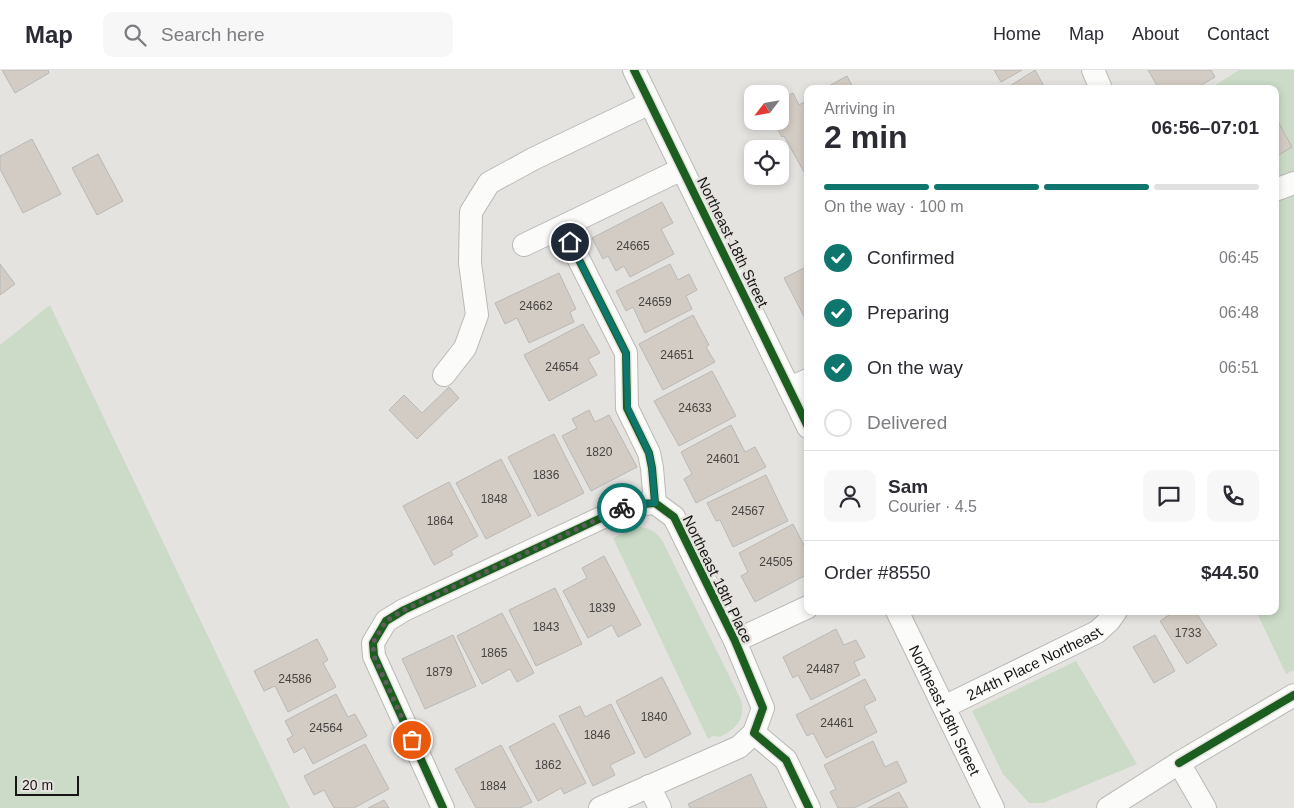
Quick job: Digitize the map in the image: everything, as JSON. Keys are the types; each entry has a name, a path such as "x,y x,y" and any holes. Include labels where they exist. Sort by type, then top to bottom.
{"street":[{"name":"Northeast 18th Street","path":"634,70 682,169 798,384 804,410"},
{"path":"1093,70 1099,85"},
{"path":"444,375 465,348 477,316 470,263 471,212 489,183 535,158 650,103"},
{"path":"524,246 682,169"},
{"path":"1279,189 1294,183"},
{"path":"443,808 374,656 373,643 386,621 404,610 629,505 655,503 649,453 628,408 626,353 570,242"},
{"name":"Northeast 18th Place","path":"655,503 674,517 735,641 763,708 754,733"},
{"path":"735,641 804,609"},
{"name":"Northeast 18th Street","path":"899,615 993,808"},
{"name":"244th Place Northeast","path":"944,707 1097,632 1113,615"},
{"path":"1108,808 1179,763 1294,695"},
{"path":"600,808 739,747 754,733 786,760 809,808"},
{"path":"1179,763 1205,808"},
{"path":"650,786 660,808"}],"green space":[{"path":"1239,70 1294,70 1294,670 1286,674 1258,615 1279,615 1279,85 1215,85"},
{"path":"50,305 290,808 0,808 0,345"},
{"path":"637,527 651,530 662,540 741,700 741,718 735,727 720,737 713,736 708,739 613,538"},
{"path":"1076,661 1137,764 1043,803 1029,803 1003,774 972,711"}],"building":[{"path":"2,70 48,70 49,73 15,93"},
{"path":"994,70 1022,70 1001,82"},
{"path":"1035,70 1043,85 1011,85"},
{"path":"1148,70 1211,70 1215,77 1202,85 1157,85"},
{"path":"847,76 852,85 830,85"},
{"path":"793,93 799,105 804,102 804,172 789,145 789,140 786,140 784,136 782,137 778,130 789,130 789,95"},
{"path":"1279,123 1292,147 1279,155"},
{"path":"32,139 61,194 23,213 0,169 0,156"},
{"path":"98,154 123,201 97,215 72,168"},
{"path":"662,202 673,223 661,229 674,254 630,277 624,266 616,271 608,256 603,259 592,238"},
{"path":"0,264 15,284 0,295"},
{"path":"670,264 678,280 689,274 697,290 686,296 692,309 645,333 633,307 626,311 616,291"},
{"path":"804,268 804,316 784,278"},
{"path":"559,273 576,309 570,312 574,322 529,343 517,318 505,324 495,303"},
{"path":"693,315 709,345 706,347 715,362 663,390 639,344"},
{"path":"583,324 600,353 588,359 597,375 549,401 524,355"},
{"path":"712,371 736,416 679,446 654,401"},
{"path":"449,387 459,398 417,439 389,410 404,395 422,413"},
{"path":"589,410 595,422 609,415 637,467 591,491 562,436 577,428 572,419"},
{"path":"731,425 745,452 755,447 766,467 696,503 684,479 692,474 681,452"},
{"path":"554,434 584,493 538,516 508,457"},
{"path":"501,459 531,516 486,539 456,483"},
{"path":"766,475 788,521 733,547 720,520 716,521 707,503"},
{"path":"449,482 478,536 451,551 453,555 434,565 403,506"},
{"path":"793,524 804,545 804,576 755,602 741,576 748,572 739,553"},
{"path":"604,556 641,625 618,637 612,625 588,638 563,591 587,578 582,568"},
{"path":"555,588 582,644 536,666 509,610"},
{"path":"502,613 534,673 517,682 510,669 482,684 457,636"},
{"path":"1169,615 1198,615 1217,645 1187,664 1160,621"},
{"path":"836,629 844,645 856,640 865,657 854,662 860,675 811,700 798,675 793,678 783,657"},
{"path":"453,635 476,686 425,709 402,659"},
{"path":"1155,635 1175,671 1154,683 1133,647"},
{"path":"317,639 328,660 323,663 336,687 288,712 275,686 264,691 254,671"},
{"path":"662,677 691,734 645,758 616,701"},
{"path":"865,679 876,700 864,706 877,732 826,758 813,733 807,736 796,715"},
{"path":"336,694 348,717 355,714 367,736 313,764 304,747 294,753 287,739 293,736 285,721"},
{"path":"611,704 635,753 610,765 615,775 593,786 559,716 580,706 585,717"},
{"path":"554,723 586,783 564,794 561,788 538,801 509,747"},
{"path":"873,741 885,767 897,761 907,782 854,808 838,808 830,792 836,789 824,765"},
{"path":"365,744 389,789 354,808 334,808 324,790 314,795 304,776"},
{"path":"501,745 532,802 520,808 476,808 455,769"},
{"path":"751,774 767,808 690,808 688,804"},
{"path":"899,792 908,808 868,808"},
{"path":"384,800 389,808 368,808"}],"cycle path":[{"path":"634,70 804,419"},
{"path":"570,242 626,353 627,408 649,453 655,503 674,517 735,641 763,708 754,733 786,760 809,808"},
{"path":"443,808 374,656 373,643 386,621 404,610 629,505 655,503"},
{"path":"1179,763 1294,695"}],"way so far":[{"path":"412,740 374,656 373,643 386,621 404,610 622,508"}],"route":[{"path":"570,242 626,353 628,408 649,453 652,468 655,503 629,505 622,508"}]}
